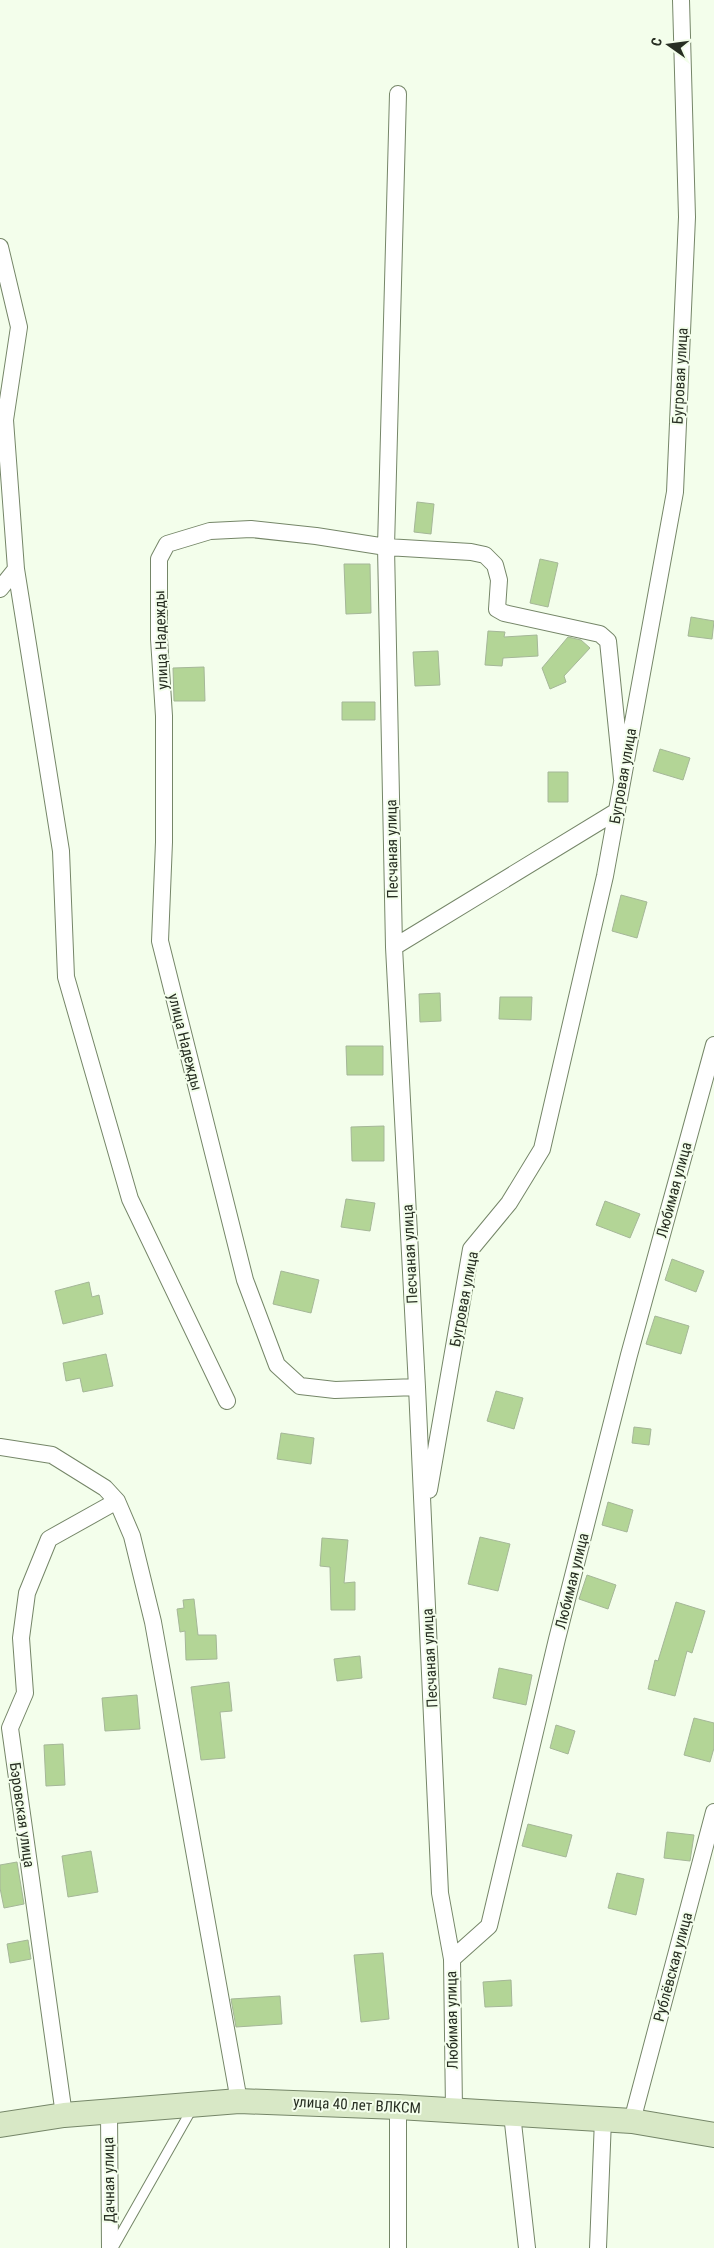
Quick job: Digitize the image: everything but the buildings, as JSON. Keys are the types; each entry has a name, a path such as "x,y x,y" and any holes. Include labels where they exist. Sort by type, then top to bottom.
{"street":[{"name":"Бугровая улица","path":"424,1521 471,1249 510,1203 542,1149 605,876 675,492 687,218 681,0"},
{"name":"Песчаная улица","path":"398,94 386,547 394,947 424,1521 440,1894 452,1959"},
{"path":"0,247 19,327 5,420 16,569 61,851 66,977 130,1199 227,1401"},
{"name":"улица Надежды","path":"386,547 251,528 210,531 166,544 160,559 159,639 164,716 164,842 160,941 245,1280 277,1365 300,1386 335,1390 417,1386"},
{"path":"386,547 471,552 485,555 495,565 499,580 497,609 504,613 600,634 608,641 622,779"},
{"path":"0,589 16,569"},
{"path":"394,947 617,811"},
{"name":"Любимая улица","path":"454,2110 452,1959 489,1926 555,1648 627,1364 714,1044"},
{"path":"0,1447 52,1454 106,1488 116,1501 132,1536 153,1622 239,2101"},
{"name":"Бэровская улица","path":"64,2115 10,1728 25,1693 21,1638 27,1593 48,1539 116,1501"},
{"name":"Рублёвская улица","path":"632,2121 714,1812"},
{"name":"улица 40 лет ВЛКСМ","path":"0,2125 64,2115 239,2101 398,2107 632,2121 714,2135"},
{"path":"398,2107 398,2248"},
{"name":"Дачная улица","path":"108,2111 111,2248"},
{"path":"512,2114 527,2248"},
{"path":"598,2248 603,2120"}],"lane":[{"path":"111,2248 195,2104"}]}
